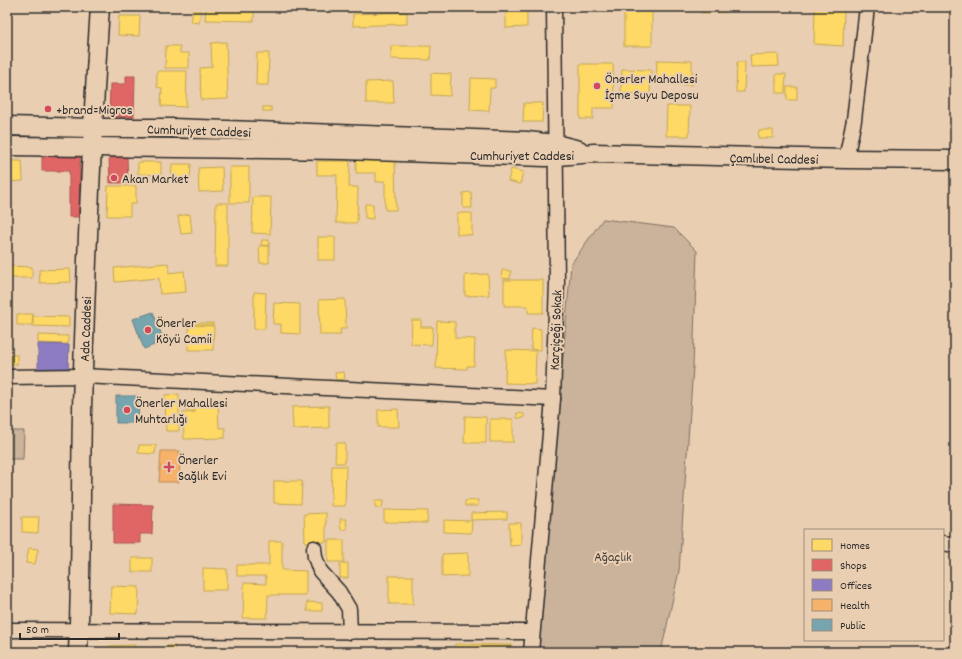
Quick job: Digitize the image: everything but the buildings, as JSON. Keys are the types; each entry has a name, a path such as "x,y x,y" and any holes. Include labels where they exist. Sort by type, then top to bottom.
{"main road":[{"name":"Ada Caddesi","path":"78,652 83,376 92,128 100,7"},
{"path":"7,126 92,128"},
{"name":"Cumhuriyet Caddesi","path":"92,128 172,128 520,141 556,150"},
{"path":"7,146 92,146"},
{"name":"Cumhuriyet Caddesi","path":"92,146 336,150 556,150 594,153"},
{"name":"Çamlıbel Caddesi","path":"594,153 955,160"}],"street":[{"name":"Karçiçeği Sokak","path":"531,652 553,399 557,282 554,7"},
{"path":"846,159 854,120 867,7"},
{"path":"7,377 83,376 553,399"},
{"path":"944,544 955,545"},
{"path":"314,548 315,557 320,571 339,592 350,609 350,632"},
{"path":"7,630 532,632"}],"green space":[{"name":"Ağaçlık","path":"603,219 674,228 697,251 693,367 679,571 661,652 537,652 571,264"},
{"path":"7,431 24,431 23,459 7,459"}],"place":[{"name":"Önerler Mahallesi İçme Suyu Deposu","path":"597,86"},
{"name":"+brand=Migros","path":"48,109"},
{"name":"Akan Market","path":"114,178"},
{"name":"Önerler Köyü Camii","path":"148,330"},
{"name":"Önerler Mahallesi Muhtarlığı","path":"127,410"},
{"name":"Önerler Sağlık Evi","path":"169,467"}]}
